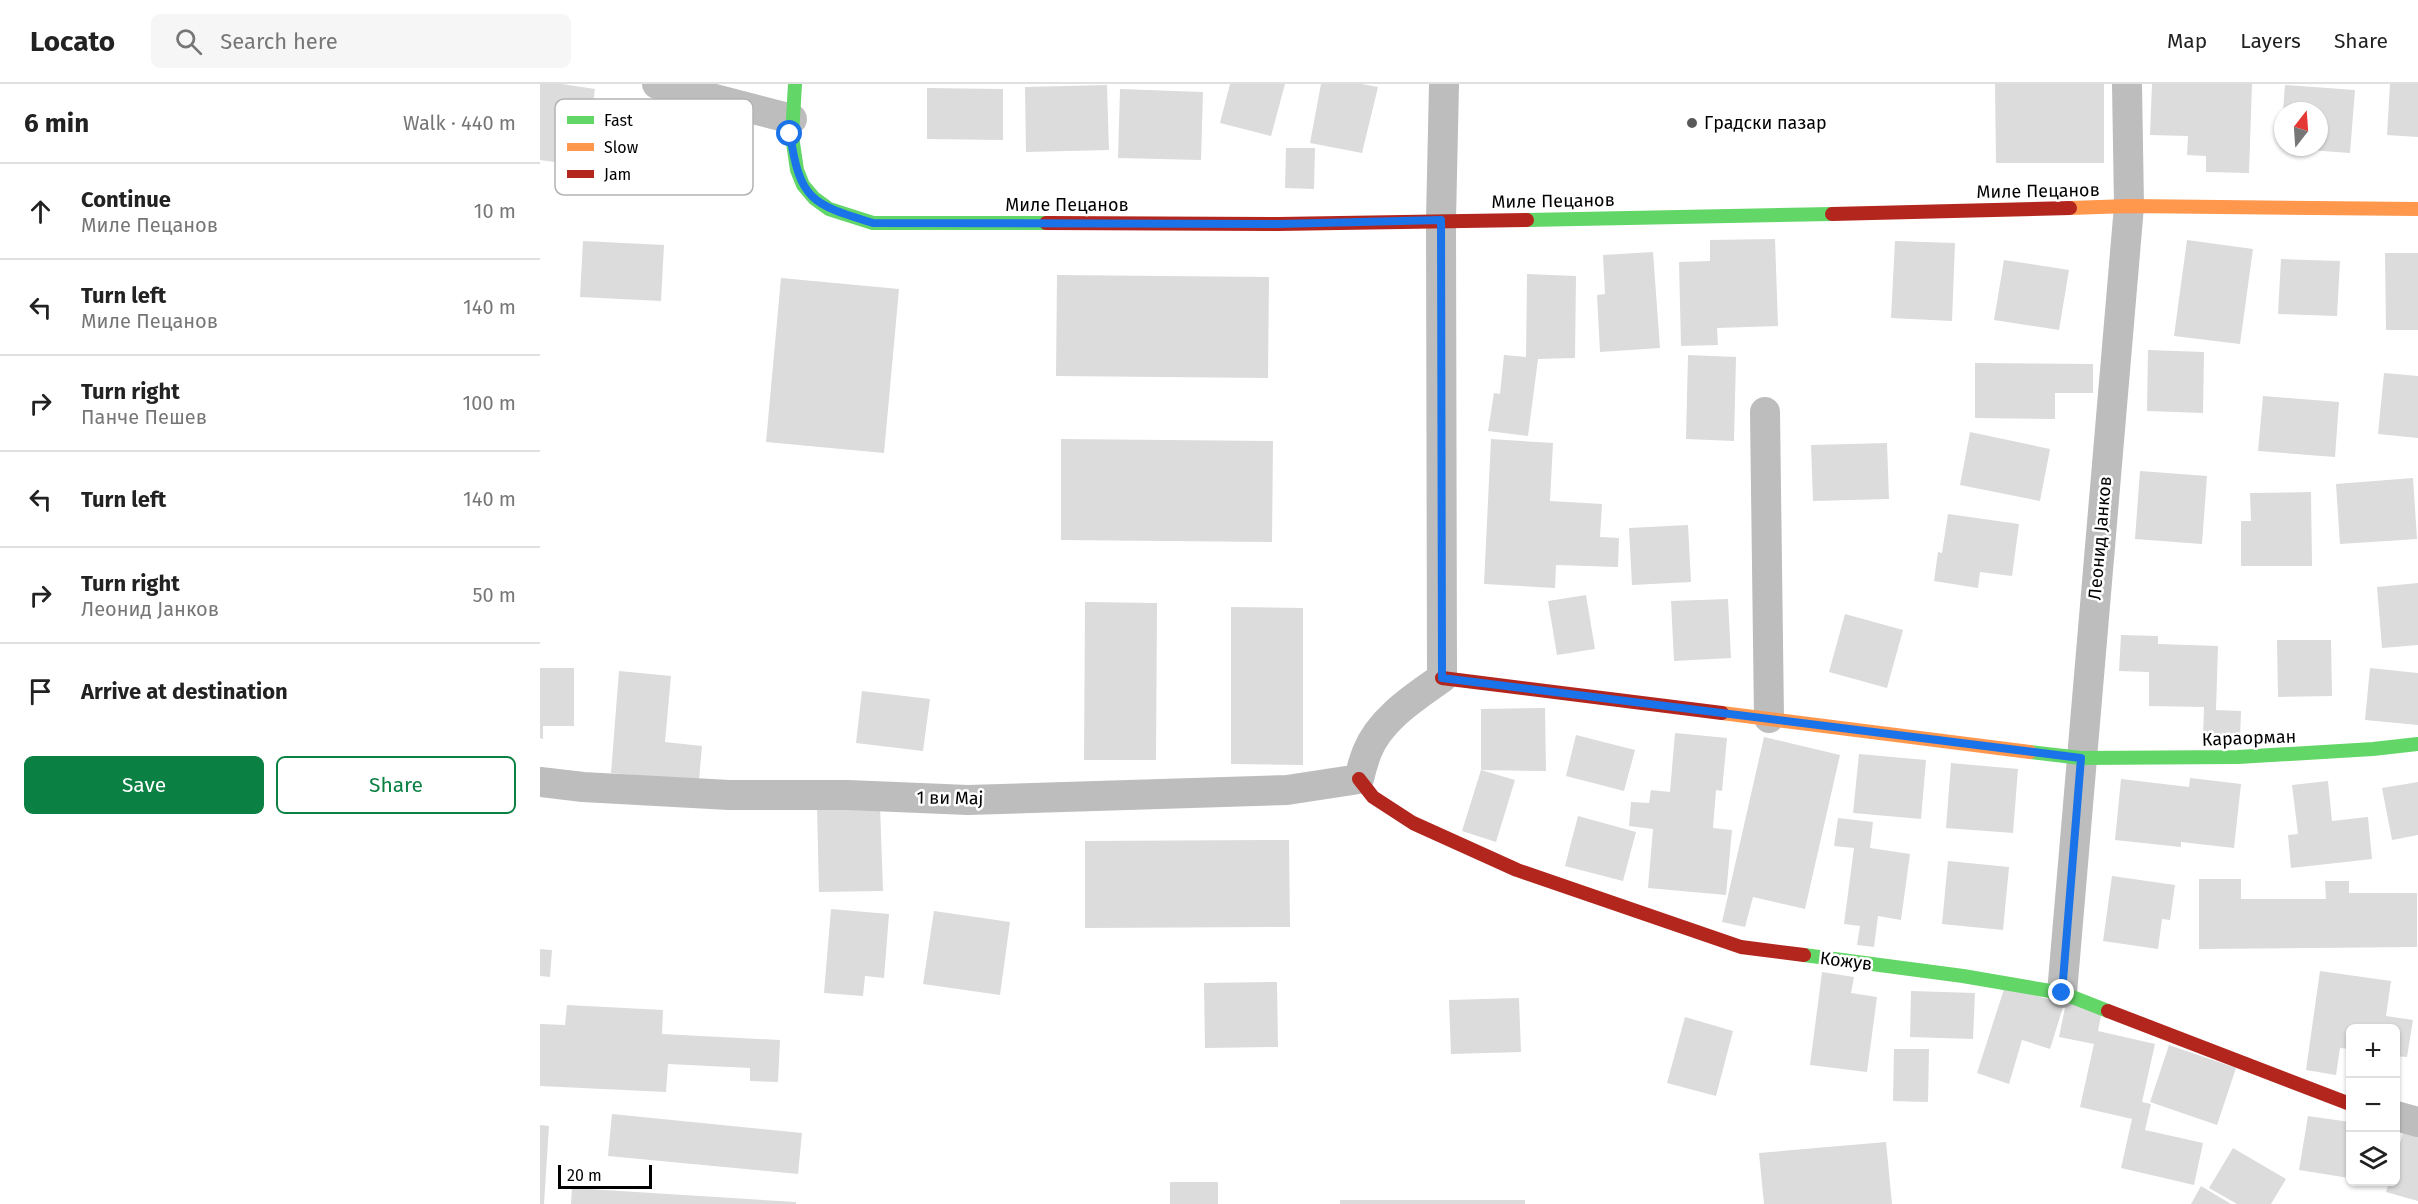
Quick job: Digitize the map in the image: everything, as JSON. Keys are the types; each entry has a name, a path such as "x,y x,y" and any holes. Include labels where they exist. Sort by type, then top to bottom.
{"street":[{"path":"657,84 715,99"},
{"name":"Миле Пецанов","path":"795,84 790,134 795,168 807,192 829,209 873,223 1278,224 2128,206 2418,209"},
{"path":"1359,779 1368,750 1389,719 1414,697 1442,678 1441,220 1444,84"},
{"name":"Леонид Јанков","path":"2062,993 2128,206 2127,84"},
{"path":"753,109 792,119"},
{"path":"1765,412 1769,718"},
{"name":"Караорман","path":"1442,678 2081,758 2238,758 2418,744"},
{"name":"1 ви Мај","path":"540,782 583,787 729,795 849,795 968,800 1287,790 1359,779"},
{"name":"Кожув","path":"1359,779 1372,797 1413,823 1517,870 1741,947 1963,975 2062,993 2346,1102"},
{"path":"2400,1117 2418,1122"}],"building":[{"path":"540,84 562,84 595,89 594,99 555,99 555,162 540,160"},
{"path":"1230,84 1285,84 1271,136 1220,123"},
{"path":"1321,84 1362,84 1378,87 1362,153 1310,143"},
{"path":"1995,84 2104,84 2104,163 1996,163"},
{"path":"2152,84 2252,84 2249,173 2206,172 2206,156 2187,155 2188,136 2150,135"},
{"path":"2390,84 2418,84 2418,137 2387,135"},
{"path":"1107,85 1109,150 1026,152 1025,87"},
{"path":"2285,85 2355,90 2350,153 2328,151 2328,102 2284,102"},
{"path":"927,88 1003,89 1003,140 927,139"},
{"path":"1120,89 1203,92 1201,160 1118,158"},
{"path":"1286,148 1315,148 1314,189 1285,188"},
{"path":"1775,239 1778,326 1717,328 1718,345 1681,346 1679,262 1710,261 1710,240"},
{"path":"2187,240 2253,249 2240,344 2174,336"},
{"path":"583,241 664,245 661,301 580,297"},
{"path":"1895,241 1955,243 1952,321 1891,318"},
{"path":"1653,252 1660,348 1600,352 1597,295 1605,294 1603,255"},
{"path":"2385,253 2418,253 2418,330 2386,330"},
{"path":"2281,259 2340,261 2337,316 2278,314"},
{"path":"2004,260 2069,270 2059,330 1994,320"},
{"path":"1527,274 1576,276 1575,358 1538,359 1528,436 1488,431 1494,393 1500,394 1504,355 1526,357"},
{"path":"1057,275 1269,277 1268,378 1056,376"},
{"path":"781,278 899,289 884,453 766,442"},
{"path":"2148,350 2204,352 2203,413 2147,411"},
{"path":"1688,355 1736,357 1734,441 1686,439"},
{"path":"1975,363 2093,364 2093,393 2055,393 2055,419 1975,418"},
{"path":"2384,373 2418,376 2418,438 2378,434"},
{"path":"2263,396 2339,402 2335,457 2258,451"},
{"path":"1970,432 2050,449 2040,501 1960,485"},
{"path":"1061,439 1273,441 1272,542 1061,540"},
{"path":"1491,439 1553,443 1550,501 1602,504 1600,537 1619,538 1618,567 1556,565 1555,588 1484,584"},
{"path":"1887,443 1889,499 1813,501 1811,445"},
{"path":"2140,471 2207,476 2202,544 2135,539"},
{"path":"2413,478 2417,539 2340,544 2336,484"},
{"path":"2311,492 2312,566 2241,566 2241,521 2251,521 2250,493"},
{"path":"1948,514 2019,524 2012,576 1980,572 1978,588 1934,581 1938,552 1942,553"},
{"path":"1688,525 1691,582 1632,585 1629,528"},
{"path":"2418,583 2418,645 2382,648 2377,587"},
{"path":"1586,595 1595,649 1557,655 1548,601"},
{"path":"1728,599 1731,658 1674,661 1671,601"},
{"path":"1085,602 1157,603 1156,760 1084,760"},
{"path":"1231,607 1303,608 1303,765 1231,764"},
{"path":"1845,614 1903,630 1887,688 1829,672"},
{"path":"2121,635 2158,636 2158,644 2218,646 2216,710 2241,711 2240,740 2203,739 2204,707 2149,706 2149,672 2119,671"},
{"path":"2277,640 2331,640 2332,696 2278,697"},
{"path":"540,668 574,668 574,726 543,726 543,739 540,738"},
{"path":"2370,668 2418,673 2418,725 2365,720"},
{"path":"619,671 671,676 665,742 702,746 699,781 611,773"},
{"path":"862,691 930,699 923,751 856,743"},
{"path":"1545,708 1546,771 1481,770 1481,709"},
{"path":"1675,733 1727,738 1722,791 1716,790 1713,828 1732,830 1726,895 1648,888 1653,829 1629,826 1631,802 1649,803 1651,790 1670,792"},
{"path":"1576,735 1635,750 1624,791 1566,776"},
{"path":"1764,737 1840,755 1805,909 1753,897 1745,927 1722,922"},
{"path":"1859,754 1926,760 1921,819 1853,813"},
{"path":"1951,763 2018,769 2013,833 1946,828"},
{"path":"1481,770 1515,780 1496,842 1462,831"},
{"path":"2190,778 2241,784 2234,848 2181,842 2181,847 2115,840 2121,779 2189,787"},
{"path":"2328,781 2332,821 2368,817 2372,859 2291,868 2288,835 2298,834 2292,785"},
{"path":"2418,782 2418,835 2392,840 2382,788"},
{"path":"880,806 883,891 819,892 817,807"},
{"path":"1578,816 1636,832 1623,881 1565,866"},
{"path":"1838,818 1873,822 1870,848 1910,854 1901,920 1878,916 1874,947 1857,945 1860,926 1844,924 1854,848 1834,846"},
{"path":"1289,840 1290,927 1085,928 1085,841"},
{"path":"1948,861 2009,867 2003,930 1942,924"},
{"path":"2112,876 2175,885 2170,920 2162,919 2158,949 2103,941"},
{"path":"2199,879 2241,879 2241,899 2326,899 2325,881 2349,881 2349,893 2417,893 2417,947 2199,949"},
{"path":"831,909 889,914 884,978 865,976 863,996 824,993"},
{"path":"934,911 1010,922 1000,995 923,984"},
{"path":"540,949 552,950 550,977 540,976"},
{"path":"2320,971 2391,981 2386,1016 2413,1020 2407,1057 2400,1056 2400,1024 2346,1024 2346,1049 2340,1048 2336,1075 2306,1070"},
{"path":"1822,972 1854,977 1851,993 1877,997 1867,1072 1810,1065"},
{"path":"1277,982 1278,1047 1205,1048 1204,983"},
{"path":"2005,986 2064,1004 2050,1049 2022,1040 2009,1084 1977,1073"},
{"path":"1911,991 1975,993 1973,1039 1910,1037"},
{"path":"1519,998 1521,1052 1451,1054 1449,1000"},
{"path":"2066,1003 2102,1011 2098,1031 2155,1044 2142,1102 2151,1104 2145,1130 2203,1143 2194,1185 2121,1168 2132,1119 2080,1107 2094,1044 2059,1037"},
{"path":"567,1005 663,1010 662,1034 780,1040 778,1082 750,1081 750,1068 668,1064 666,1092 540,1086 540,1024 565,1025"},
{"path":"1685,1017 1733,1031 1716,1096 1667,1083"},
{"path":"2169,1045 2236,1068 2217,1125 2150,1102"},
{"path":"1894,1049 1929,1049 1928,1102 1893,1101"},
{"path":"612,1114 802,1133 798,1174 608,1156"},
{"path":"2308,1116 2346,1121 2346,1178 2299,1170"},
{"path":"540,1125 549,1126 544,1204 540,1204"},
{"path":"2403,1132 2418,1136 2418,1201 2386,1192 2388,1186 2400,1186 2400,1144"},
{"path":"1886,1142 1892,1204 1764,1204 1759,1153"},
{"path":"2233,1148 2286,1179 2271,1204 2237,1204 2209,1188"},
{"path":"1170,1182 1218,1182 1218,1204 1170,1204"},
{"path":"2201,1186 2231,1204 2191,1204"},
{"path":"572,1188 796,1202 796,1204 571,1204"},
{"path":"1340,1200 1525,1200 1525,1204 1340,1204"}],"traffic: fast":[{"path":"795,84 792,136 797,170 803,185 814,198 829,209 873,223 1046,223"},
{"path":"1527,220 1832,214"},
{"path":"2030,752 2081,758 2238,757 2418,744"},
{"path":"1804,955 1963,976 2062,993 2108,1011"}],"traffic: slow":[{"path":"2070,208 2129,206 2418,209"},
{"path":"1722,713 2030,752"}],"traffic: jam":[{"path":"1832,214 2070,208"},
{"path":"1046,223 1278,224 1527,220"},
{"path":"1442,678 1722,713"},
{"path":"1359,779 1373,797 1413,823 1517,870 1741,947 1804,955"},
{"path":"2108,1011 2346,1102"}],"place":[{"name":"Градски пазар","path":"1692,123"}],"route":[{"path":"790,134 795,168 807,192 829,209 873,223 1278,224 1441,220 1442,678 2081,758 2062,993"}]}
